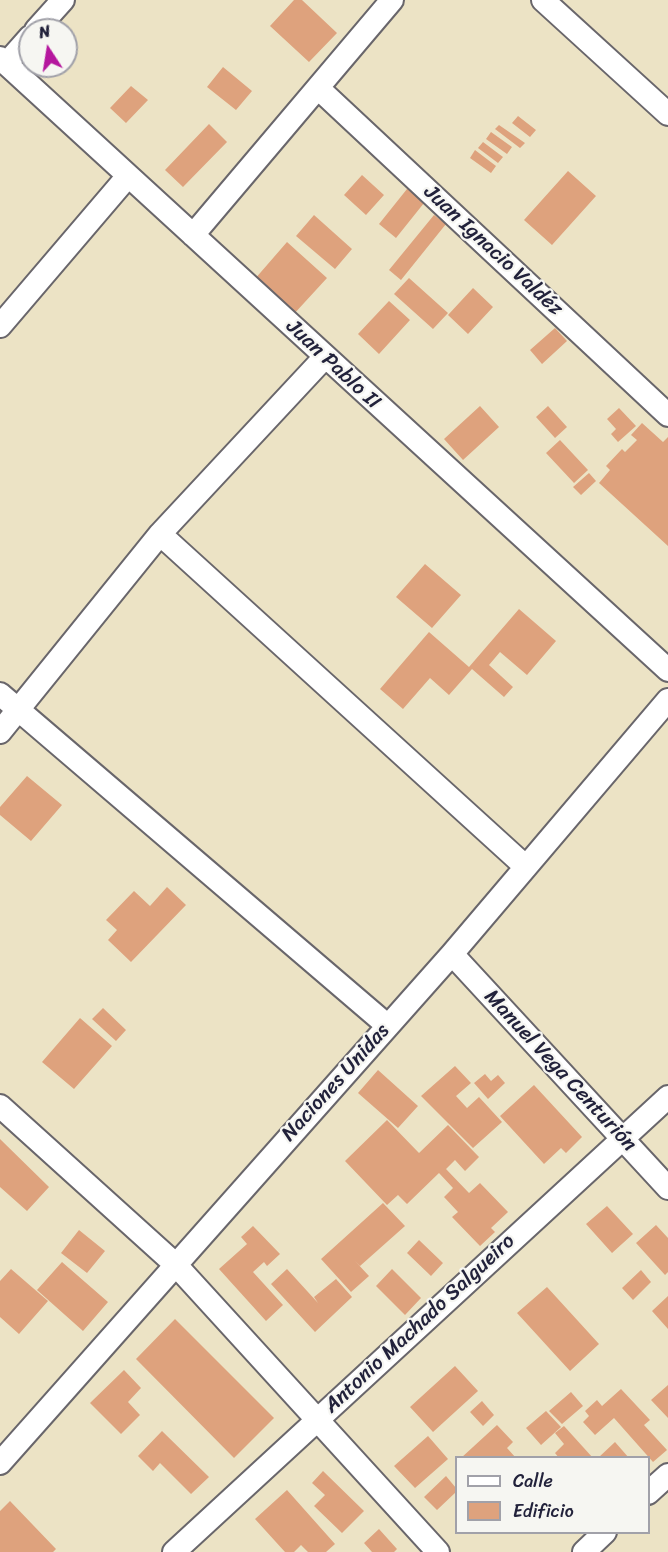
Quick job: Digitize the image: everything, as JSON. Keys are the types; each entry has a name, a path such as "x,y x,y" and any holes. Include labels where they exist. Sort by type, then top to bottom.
{"street":[{"path":"47,18 63,0"},
{"path":"193,235 392,0"},
{"path":"543,0 668,114"},
{"path":"3,61 18,48"},
{"name":"Juan Pablo II","path":"3,61 324,358 668,670"},
{"name":"Juan Ignacio Valdéz","path":"318,88 668,415"},
{"path":"0,326 128,176"},
{"path":"0,732 160,534 324,358"},
{"path":"160,534 526,867"},
{"path":"0,694 388,1026"},
{"name":"Naciones Unidas","path":"0,1463 175,1263 452,954 668,700"},
{"name":"Manuel Vega Centurión","path":"452,954 668,1188"},
{"name":"Antonio Machado Salgueiro","path":"174,1552 668,1097"},
{"path":"0,1106 175,1263 438,1552"},
{"path":"650,1491 668,1475"},
{"path":"584,1552 604,1534"}],"building":[{"path":"294,0 302,0 337,33 309,62 270,26"},
{"path":"223,67 252,91 236,110 207,87"},
{"path":"131,86 148,100 126,123 110,108"},
{"path":"518,116 536,130 530,137 512,123"},
{"path":"209,124 227,142 183,187 165,170"},
{"path":"499,125 525,143 520,148 495,129"},
{"path":"491,132 512,147 507,154 486,139"},
{"path":"483,142 503,157 498,163 478,148"},
{"path":"475,150 496,166 491,173 470,158"},
{"path":"568,171 596,196 552,245 524,220"},
{"path":"362,175 384,195 366,215 344,195"},
{"path":"411,184 428,198 396,238 379,224"},
{"path":"314,215 352,249 335,269 296,236"},
{"path":"434,215 446,224 401,280 389,270"},
{"path":"287,242 327,278 293,315 254,280"},
{"path":"409,278 448,313 433,329 394,294"},
{"path":"473,288 493,307 468,334 448,315"},
{"path":"389,301 410,320 379,354 358,334"},
{"path":"555,328 567,341 542,364 530,350"},
{"path":"480,406 499,427 463,460 444,439"},
{"path":"548,406 567,427 555,438 536,417"},
{"path":"619,408 636,426 618,442 611,434 616,429 607,419"},
{"path":"642,423 663,442 668,437 668,546 599,483 610,470 606,466 622,449 625,452 637,440 631,435"},
{"path":"560,440 588,470 574,483 546,453"},
{"path":"589,473 596,481 581,495 573,487"},
{"path":"425,564 461,595 432,628 396,597"},
{"path":"519,609 556,641 527,675 500,652 489,665 513,687 504,697 472,669 449,695 430,678 403,709 380,689 429,632 469,667"},
{"path":"27,776 62,805 31,841 0,815 0,807"},
{"path":"167,887 186,905 131,962 108,940 117,930 106,920 134,891 150,906"},
{"path":"103,1008 126,1030 116,1041 92,1019"},
{"path":"80,1018 112,1046 74,1089 42,1062"},
{"path":"455,1066 471,1083 456,1096 467,1108 479,1097 502,1122 473,1148 421,1096"},
{"path":"378,1070 418,1106 398,1128 358,1093"},
{"path":"485,1074 491,1081 498,1075 505,1083 488,1099 474,1083"},
{"path":"534,1085 582,1137 566,1153 561,1148 544,1164 500,1116"},
{"path":"387,1120 419,1153 448,1125 479,1157 465,1171 455,1160 446,1169 469,1193 480,1183 508,1212 491,1228 495,1232 480,1246 452,1217 458,1212 444,1197 453,1188 439,1173 407,1204 398,1195 387,1205 345,1161"},
{"path":"0,1139 49,1187 27,1211 0,1187"},
{"path":"383,1203 405,1226 360,1266 355,1261 369,1276 351,1292 321,1259"},
{"path":"607,1206 633,1234 612,1253 586,1224"},
{"path":"656,1225 668,1238 668,1272 665,1275 636,1243"},
{"path":"253,1226 280,1254 267,1266 264,1262 253,1272 283,1305 266,1321 219,1269 247,1244 241,1237"},
{"path":"79,1230 105,1251 87,1273 61,1253"},
{"path":"419,1240 443,1263 431,1276 407,1253"},
{"path":"62,1262 108,1302 83,1331 37,1290"},
{"path":"11,1269 48,1301 19,1334 0,1317 0,1281"},
{"path":"287,1269 318,1303 314,1297 336,1279 352,1297 315,1332 271,1284"},
{"path":"392,1269 421,1298 405,1315 376,1286"},
{"path":"641,1270 651,1282 633,1300 622,1288"},
{"path":"547,1287 599,1344 570,1371 517,1313"},
{"path":"668,1296 668,1329 652,1311"},
{"path":"175,1319 274,1418 234,1458 136,1359"},
{"path":"455,1366 478,1391 433,1432 410,1407"},
{"path":"124,1370 141,1388 128,1402 140,1415 121,1434 90,1403"},
{"path":"668,1385 668,1418 651,1400"},
{"path":"621,1389 650,1420 644,1425 667,1450 653,1462 614,1418 595,1435 583,1422 589,1416 585,1411 597,1400 602,1406"},
{"path":"571,1392 583,1406 562,1424 549,1411"},
{"path":"482,1401 494,1415 483,1426 470,1412"},
{"path":"546,1411 561,1427 541,1445 526,1428"},
{"path":"497,1425 513,1442 507,1448 514,1456 463,1456"},
{"path":"564,1426 591,1456 557,1456 555,1453 564,1444 555,1433"},
{"path":"162,1431 209,1477 191,1494 160,1463 153,1471 138,1456"},
{"path":"428,1436 448,1459 415,1488 394,1466"},
{"path":"615,1442 627,1456 600,1456"},
{"path":"323,1471 364,1511 342,1533 314,1506 325,1495 312,1483"},
{"path":"446,1476 455,1487 455,1493 437,1510 424,1497"},
{"path":"287,1490 335,1544 326,1552 308,1552 301,1545 294,1552 285,1552 255,1519"},
{"path":"10,1501 56,1549 53,1552 0,1552 0,1511"},
{"path":"379,1529 397,1549 394,1552 372,1552 364,1543"}]}
